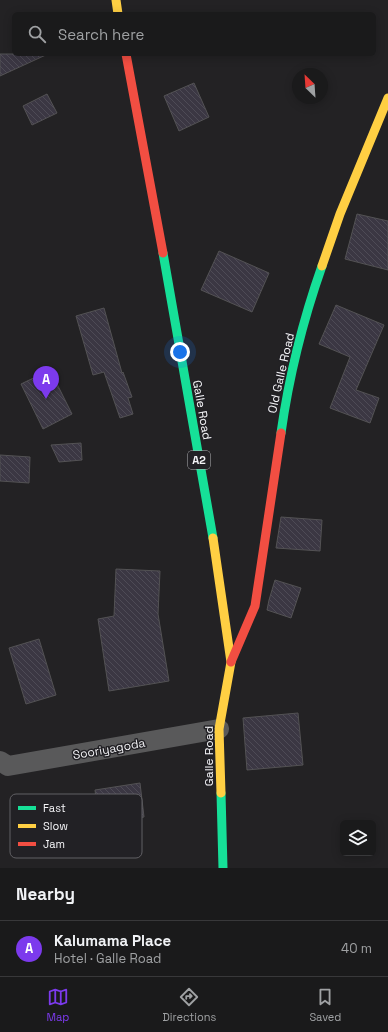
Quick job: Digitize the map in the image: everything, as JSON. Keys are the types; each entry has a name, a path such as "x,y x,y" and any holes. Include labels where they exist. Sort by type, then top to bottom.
{"main road":[{"path":"116,0 118,12"},
{"name":"Galle Road","path":"126,56 212,534 231,662 219,729 223,868"},
{"name":"Old Galle Road","path":"231,662 255,606 286,396 309,304 340,214 388,98"}],"street":[{"name":"Sooriyagoda","path":"0,761 8,766 219,729"}],"building":[{"path":"0,54 12,54 12,56 44,56 0,76"},
{"path":"194,83 209,117 179,131 164,96"},
{"path":"47,94 57,113 32,125 23,106"},
{"path":"357,214 388,221 388,270 345,259"},
{"path":"219,251 269,273 252,312 201,290"},
{"path":"336,305 384,325 356,390 379,398 370,423 330,408 350,357 319,344"},
{"path":"104,308 122,373 123,372 132,397 128,398 133,414 120,418 104,372 93,375 76,316"},
{"path":"50,370 72,414 43,429 21,384"},
{"path":"81,443 82,460 59,462 51,445"},
{"path":"0,455 30,457 29,483 0,481"},
{"path":"281,517 322,520 320,551 276,548"},
{"path":"116,569 160,571 158,614 169,681 109,691 98,619 114,616"},
{"path":"275,580 301,588 291,618 267,610"},
{"path":"39,639 56,695 26,704 9,648"},
{"path":"298,713 303,765 247,770 243,718"},
{"path":"140,783 141,794 95,794 95,790"},
{"path":"142,800 144,817 142,817"}],"traffic: fast":[{"path":"163,253 213,538"},
{"path":"281,433 297,348 322,266"},
{"path":"221,793 223,868"}],"traffic: slow":[{"path":"116,0 118,12"},
{"path":"322,266 340,214 388,98"},
{"path":"213,538 231,662 219,729 221,793"}],"traffic: jam":[{"path":"126,56 163,253"},
{"path":"231,662 255,606 281,433"}],"place":[{"name":"Kalumama Place","path":"46,399"}]}
